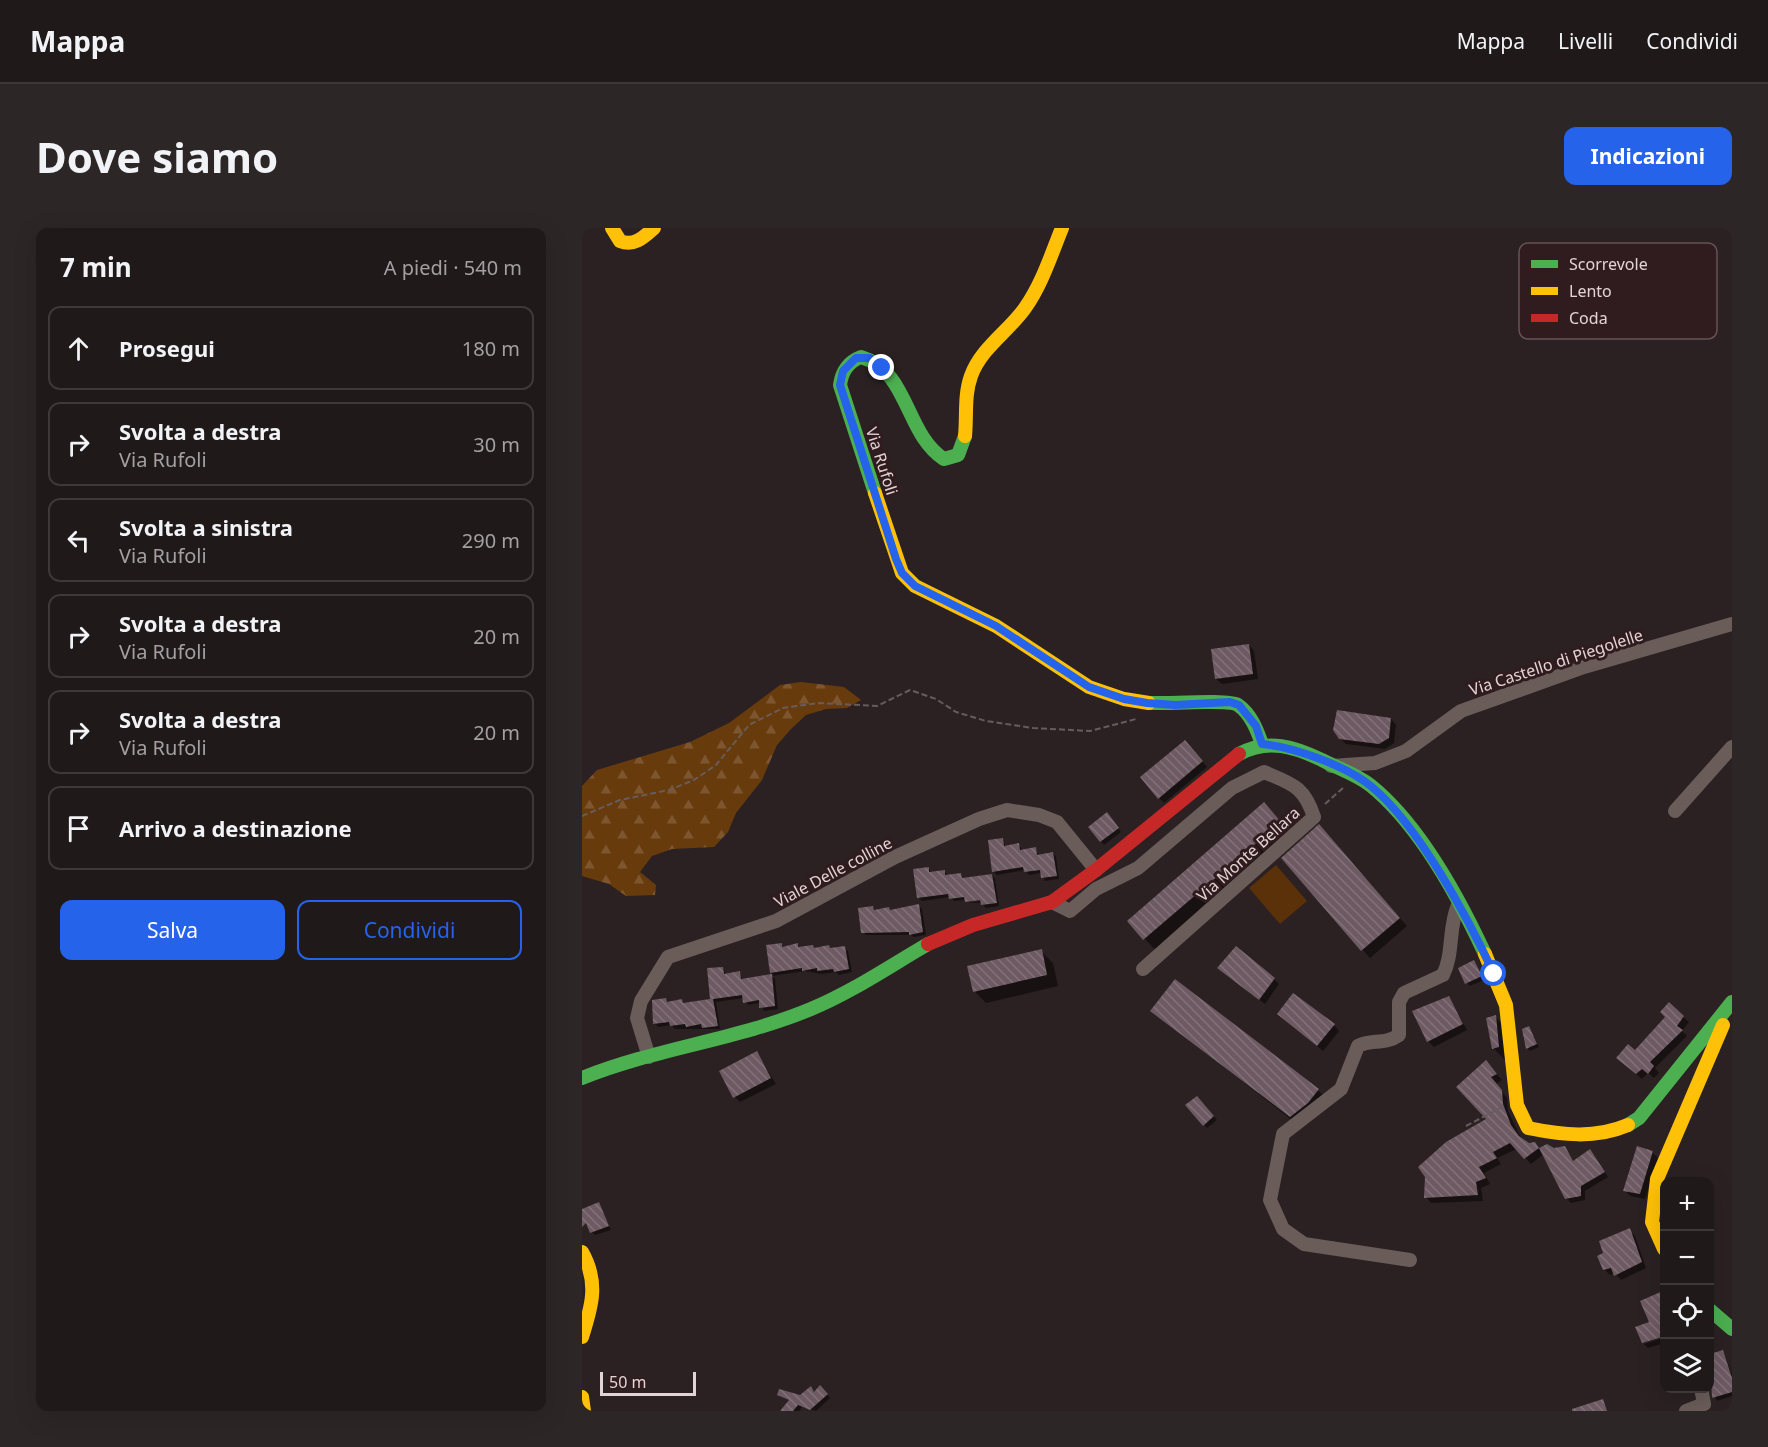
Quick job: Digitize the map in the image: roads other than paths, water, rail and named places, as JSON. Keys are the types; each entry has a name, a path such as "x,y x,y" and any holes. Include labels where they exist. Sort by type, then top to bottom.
{"street":[{"path":"612,228 616,238 629,244 636,243 654,228"},
{"name":"Via Rufoli","path":"1062,228 1025,308 983,355 972,373 966,395 967,434 958,455 944,459 933,452 898,390 875,361 865,357 856,358 841,375 840,385 899,566 907,580 915,586 996,626 1089,687 1124,699 1147,703 1175,705 1230,702 1239,705 1256,726 1262,744"},
{"name":"Via Castello di Piegolelle","path":"1331,766 1375,763 1406,751 1461,711 1584,667 1732,624"},
{"path":"582,1078 607,1068 714,1041 812,1009 934,941 973,925 1052,902 1096,870 1230,759 1246,749 1262,744 1304,751 1356,777 1372,787 1403,820 1478,939 1506,1005 1511,1023 1517,1113 1528,1128 1587,1134 1620,1131 1639,1118 1732,1003"},
{"path":"1675,810 1732,747"},
{"name":"Via Monte Bellara","path":"1052,902 1070,911 1096,889 1138,868 1232,788 1264,772 1293,784 1307,796 1314,817 1143,969"},
{"name":"Viale Delle colline","path":"649,1057 637,1018 641,1001 668,957 776,921 895,857 979,819 1007,810 1039,815 1057,822 1096,870"},
{"path":"1410,1260 1304,1244 1282,1229 1270,1200 1283,1134 1341,1089 1358,1046 1364,1043 1392,1040 1399,1035 1399,1002 1404,993 1443,975 1452,944 1453,918 1458,905"},
{"path":"1660,1239 1652,1222 1657,1179 1732,1003"},
{"path":"582,1252 591,1267 595,1288 582,1337"},
{"path":"1714,1313 1732,1329"},
{"path":"1686,1411 1704,1404 1702,1393"},
{"path":"582,1397 584,1411"}]}
